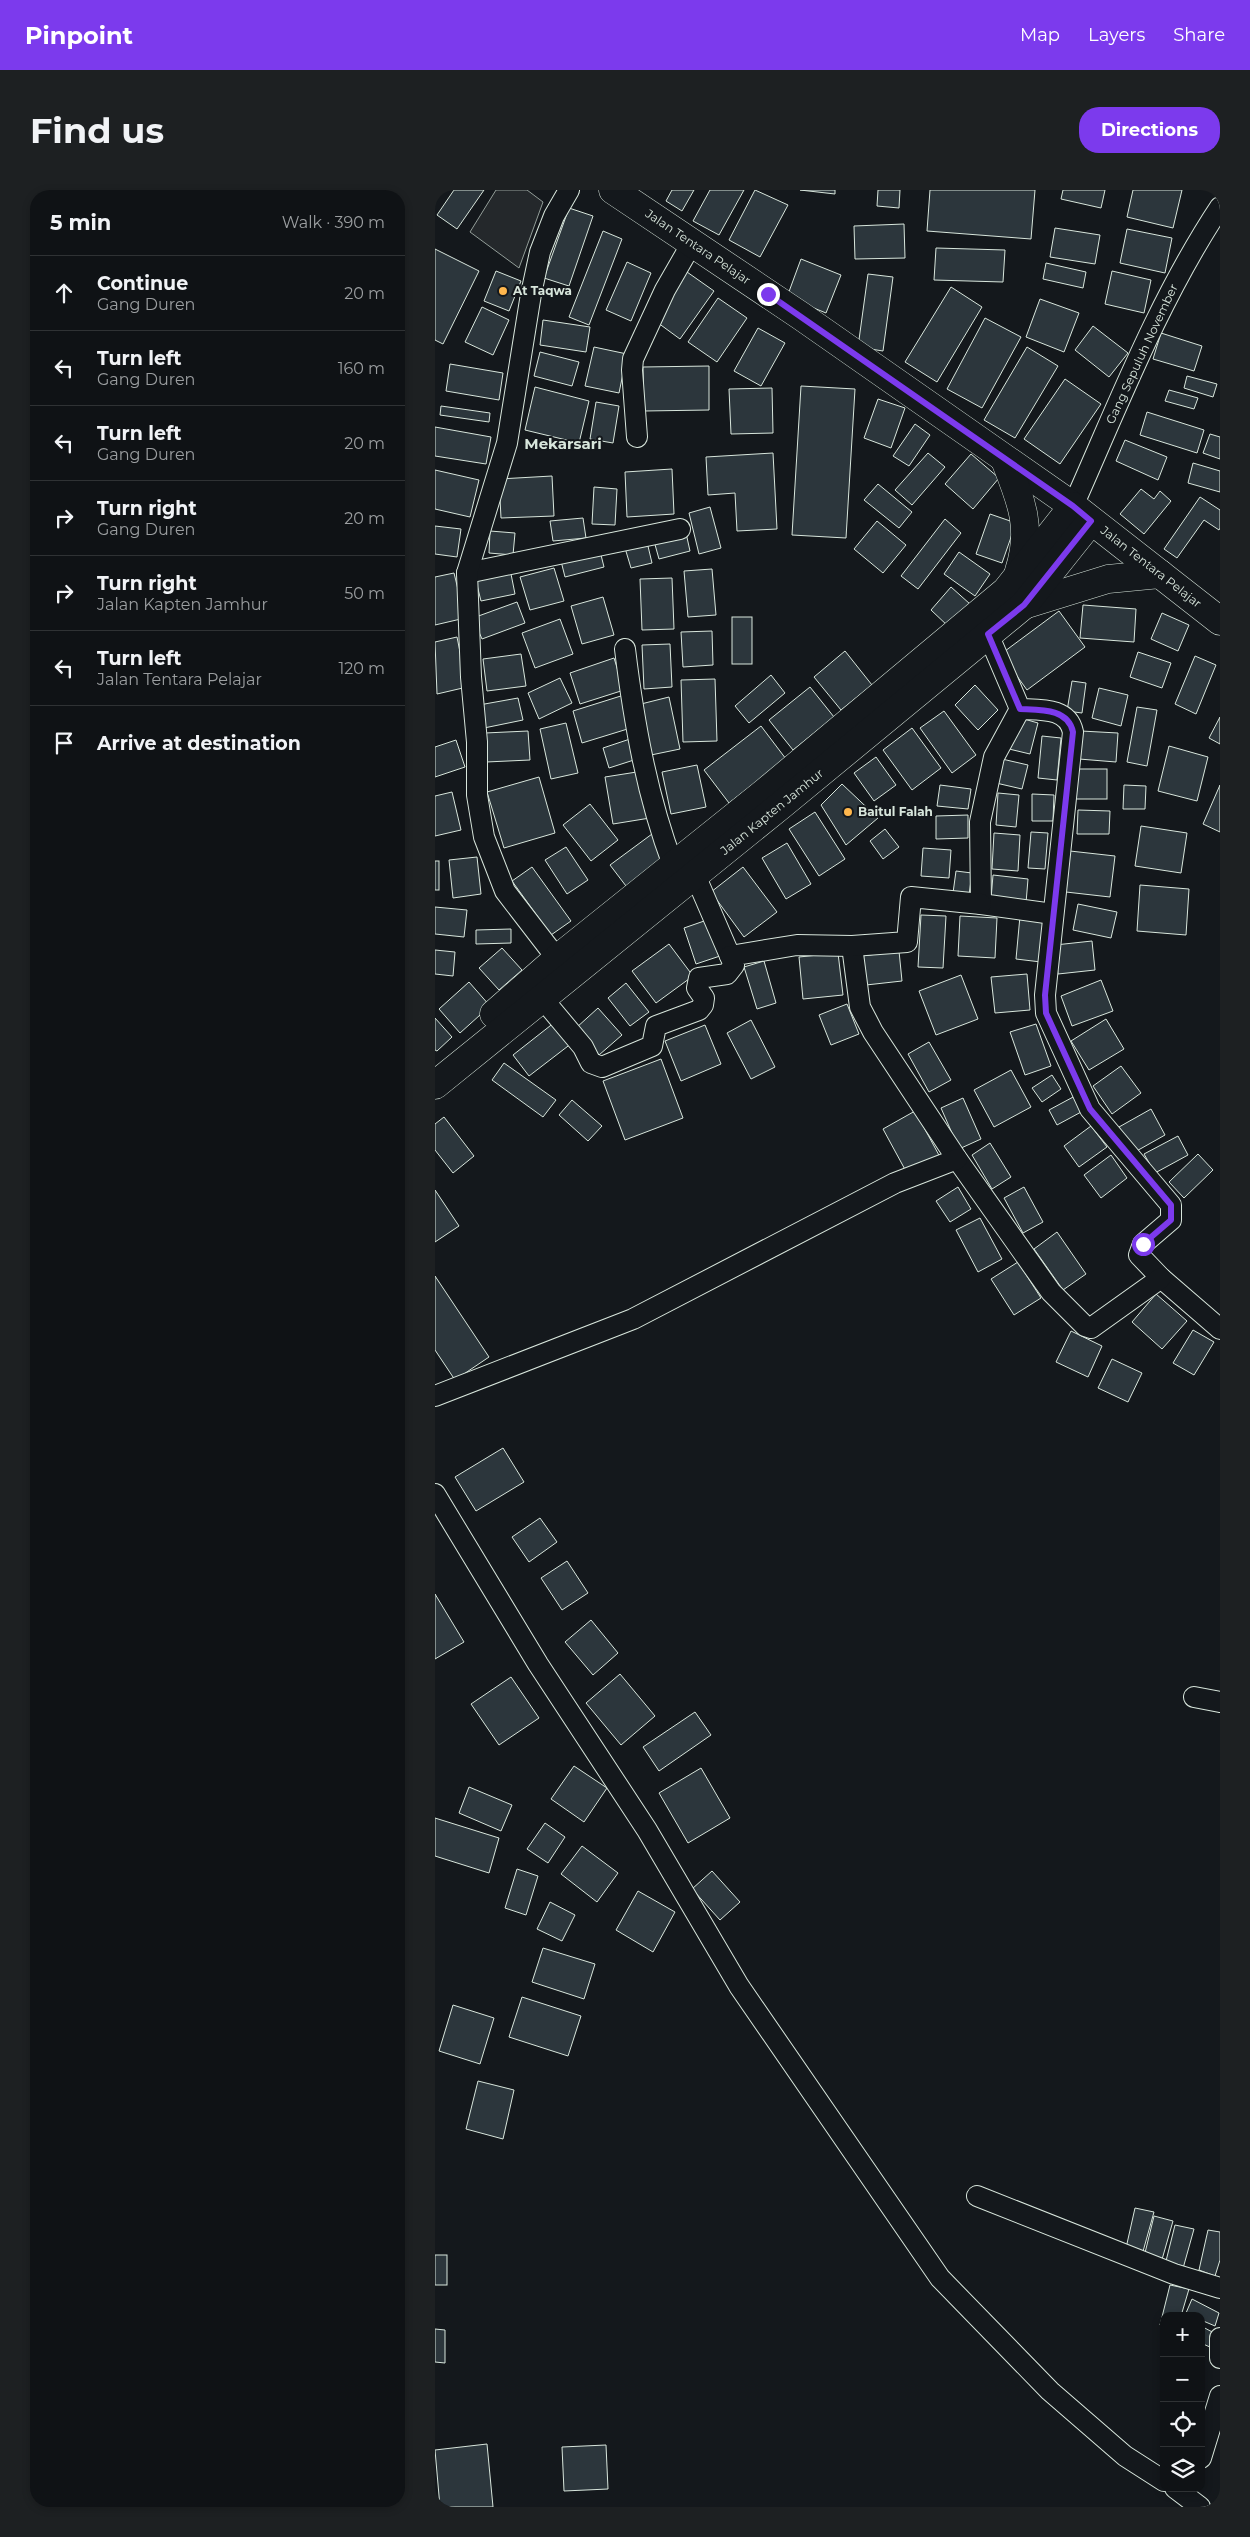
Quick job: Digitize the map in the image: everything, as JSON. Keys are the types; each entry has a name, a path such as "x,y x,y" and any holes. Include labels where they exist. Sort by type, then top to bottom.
{"street":[{"path":"563,967 505,891 484,837 477,795 477,742 471,678 467,573 507,443 531,294 540,252 554,216 569,190"},
{"name":"Jalan Tentara Pelajar","path":"613,190 801,316 1082,513 1220,621"},
{"name":"Gang Sepuluh November","path":"1082,513 1154,324 1196,243 1220,207"},
{"path":"637,437 632,370 633,359 665,290 692,243"},
{"path":"1005,460 1021,501 1026,526 1026,551 1019,572 1015,598 1108,579 1159,574"},
{"name":"Jalan Kapten Jamhur","path":"811,767 988,634 1082,513"},
{"path":"467,573 680,529"},
{"name":"Jalan Kapten Jamhur","path":"435,1063 563,967 684,870 1015,598"},
{"path":"988,634 1020,709"},
{"path":"542,998 583,1047 591,1063 601,1067 651,1046 656,1026 699,1010 703,1006 704,998 697,988 699,978 727,974 734,965 658,824 636,730 625,650"},
{"path":"981,904 980,822 994,756 1020,709"},
{"path":"1020,709 1064,715 1071,722 1073,732 1053,914 1046,1013 1090,1109 1171,1205 1171,1220 1140,1248 1139,1254 1161,1278 1220,1329"},
{"path":"730,956 797,946 852,946 907,942 911,897 1053,914"},
{"path":"852,946 860,1007 873,1032 957,1159 1051,1292 1085,1326 1096,1326 1161,1278"},
{"name":"Jalan Kapten Jamhur","path":"435,1085 542,998 563,967"},
{"path":"435,1396 633,1318 895,1183 957,1159"},
{"path":"435,1494 538,1664 647,1830 739,1986 940,2278 1050,2391 1125,2456 1160,2478"},
{"path":"1194,1697 1220,1702"},
{"path":"977,2196 1174,2274 1220,2288"},
{"path":"1220,2338 1220,2358"},
{"path":"1204,2447 1220,2396"}],"shaded area":[{"path":"496,190 527,190 543,202 519,268 470,232"}],"building":[{"path":"454,190 484,190 457,229 437,215"},
{"path":"672,190 694,190 682,211 666,201"},
{"path":"710,190 744,190 719,235 693,221"},
{"path":"755,190 788,205 760,257 729,240"},
{"path":"800,190 835,190 835,194"},
{"path":"878,190 900,190 899,208 877,206"},
{"path":"930,190 1035,190 1031,239 927,231"},
{"path":"1063,190 1105,190 1101,208 1061,199"},
{"path":"1133,190 1182,190 1173,228 1127,217"},
{"path":"569,208 593,216 569,286 544,278"},
{"path":"904,224 905,258 855,259 854,226"},
{"path":"1055,228 1100,235 1095,264 1050,257"},
{"path":"1127,229 1172,238 1165,273 1120,263"},
{"path":"603,231 622,239 589,325 569,317"},
{"path":"936,248 1005,250 1003,282 934,280"},
{"path":"435,249 479,271 443,344 435,340"},
{"path":"801,259 841,275 826,313 787,297"},
{"path":"627,262 651,273 631,321 606,310"},
{"path":"1046,263 1086,272 1083,288 1043,279"},
{"name":"At Taqwa","path":"496,271 521,281 509,311 484,301"},
{"path":"1112,271 1151,280 1144,313 1105,304"},
{"path":"687,272 714,291 680,339 654,320"},
{"path":"868,274 893,277 883,351 858,347"},
{"path":"951,287 982,307 937,382 905,362"},
{"path":"718,298 747,318 717,362 688,342"},
{"path":"1040,299 1079,313 1064,352 1026,337"},
{"path":"482,307 509,320 493,355 465,342"},
{"path":"985,318 1021,337 982,408 947,389"},
{"path":"543,320 590,327 586,352 540,345"},
{"path":"1093,326 1128,353 1109,377 1075,350"},
{"path":"758,328 785,343 761,386 734,371"},
{"path":"1161,333 1202,346 1194,371 1153,359"},
{"path":"594,347 627,354 619,393 585,386"},
{"path":"1027,347 1058,366 1015,438 984,420"},
{"path":"540,352 579,362 572,386 534,376"},
{"path":"450,364 503,373 499,400 446,391"},
{"path":"709,366 709,410 644,411 643,367"},
{"path":"1187,376 1217,384 1213,397 1184,388"},
{"path":"1065,379 1101,404 1060,464 1024,439"},
{"path":"801,386 855,389 846,538 792,535"},
{"path":"535,387 589,401 579,443 525,430"},
{"path":"772,388 773,433 731,434 729,389"},
{"path":"1169,390 1198,398 1194,409 1165,401"},
{"path":"878,399 905,408 891,448 864,438"},
{"path":"596,402 619,406 613,443 590,439"},
{"path":"441,406 490,413 489,422 440,415"},
{"path":"1147,412 1204,430 1197,453 1140,435"},
{"path":"915,424 930,435 909,466 893,456"},
{"path":"435,427 491,437 486,464 435,456"},
{"path":"1210,434 1220,437 1220,459 1203,453"},
{"path":"1125,440 1167,457 1158,480 1116,461"},
{"path":"773,453 777,529 737,531 735,493 708,495 706,457"},
{"path":"928,453 945,467 912,505 895,490"},
{"path":"971,454 999,478 973,509 945,484"},
{"path":"1193,463 1220,471 1220,492 1188,483"},
{"path":"672,469 674,514 627,517 625,472"},
{"path":"435,470 479,480 470,517 435,509"},
{"path":"552,476 554,516 501,518 499,479"},
{"path":"878,484 912,512 899,528 864,500"},
{"path":"594,487 617,489 615,525 592,524"},
{"path":"1141,489 1154,499 1160,491 1171,501 1144,534 1120,514"},
{"path":"1200,497 1220,510 1220,528 1219,530 1204,520 1177,558 1164,549"},
{"path":"710,507 721,548 699,554 689,513"},
{"path":"990,514 1016,523 1002,563 976,554"},
{"path":"583,518 586,538 553,541 550,521"},
{"path":"945,519 961,533 918,589 901,576"},
{"path":"877,521 906,545 883,573 854,549"},
{"path":"435,526 461,529 457,557 435,554"},
{"path":"490,531 515,533 513,555 489,553"},
{"path":"686,533 690,551 659,559 654,541"},
{"path":"647,542 652,563 631,568 625,548"},
{"path":"600,551 604,567 565,577 561,561"},
{"path":"959,552 990,574 975,596 944,574"},
{"path":"554,568 564,601 530,610 520,577"},
{"path":"510,569 515,594 481,601 475,577"},
{"path":"712,569 716,615 688,617 684,571"},
{"path":"454,573 465,618 435,625 435,577"},
{"path":"672,578 674,629 642,630 640,579"},
{"path":"951,587 970,604 949,627 931,610"},
{"path":"603,597 614,635 582,644 571,606"},
{"path":"517,602 525,623 482,639 473,618"},
{"path":"1083,605 1136,609 1134,642 1080,638"},
{"path":"1059,611 1085,647 1027,690 1001,654"},
{"path":"1162,613 1189,625 1178,651 1151,639"},
{"path":"732,617 752,617 752,664 732,664"},
{"path":"560,619 573,654 535,668 522,633"},
{"path":"712,631 713,665 683,667 681,632"},
{"path":"457,637 467,687 437,694 435,642"},
{"path":"670,644 672,687 644,689 642,645"},
{"path":"845,651 872,685 841,710 814,677"},
{"path":"1138,652 1171,663 1162,688 1130,677"},
{"path":"521,654 526,686 487,691 483,659"},
{"path":"1195,656 1216,665 1196,714 1175,704"},
{"path":"614,658 624,690 580,704 570,673"},
{"path":"771,675 785,693 749,723 735,706"},
{"path":"560,678 572,703 539,719 528,693"},
{"path":"715,679 717,741 683,742 681,680"},
{"path":"1072,681 1086,683 1082,713 1067,711"},
{"path":"975,685 998,710 978,730 955,705"},
{"path":"810,687 834,717 793,750 769,720"},
{"path":"1099,688 1128,695 1121,726 1092,718"},
{"path":"624,695 634,727 582,743 573,711"},
{"path":"669,697 680,749 651,755 641,704"},
{"path":"518,698 523,720 484,728 479,705"},
{"path":"1137,707 1157,710 1147,766 1127,762"},
{"path":"944,711 976,755 952,773 920,728"},
{"path":"1017,717 1038,723 1030,754 1009,749"},
{"path":"1220,717 1220,744 1209,738"},
{"path":"566,723 578,773 551,779 540,729"},
{"path":"761,726 786,759 729,803 704,770"},
{"path":"912,728 941,768 912,790 883,750"},
{"path":"528,731 530,760 486,762 485,733"},
{"path":"1081,731 1118,733 1116,762 1079,759"},
{"path":"1042,736 1061,738 1057,780 1038,778"},
{"path":"630,739 637,759 609,768 603,748"},
{"path":"456,740 465,767 435,777 435,747"},
{"path":"1169,746 1208,757 1197,801 1158,791"},
{"path":"876,757 896,785 874,801 854,773"},
{"path":"1002,759 1028,765 1022,789 996,783"},
{"path":"697,765 706,807 671,814 662,772"},
{"path":"1075,769 1107,769 1107,799 1075,799"},
{"path":"643,771 650,818 613,824 605,777"},
{"path":"539,777 555,833 504,848 487,792"},
{"name":"Baitul Falah","path":"842,784 878,818 846,845 821,805"},
{"path":"940,785 971,789 968,809 937,806"},
{"path":"1124,785 1146,786 1145,809 1123,809"},
{"path":"1220,785 1220,832 1203,824"},
{"path":"452,792 461,830 435,836 435,796"},
{"path":"998,793 1019,795 1016,827 996,825"},
{"path":"1032,794 1054,795 1053,821 1032,821"},
{"path":"590,804 618,840 591,861 563,825"},
{"path":"1078,810 1110,811 1109,834 1077,834"},
{"path":"815,812 845,859 819,876 789,829"},
{"path":"968,815 968,838 936,839 936,816"},
{"path":"1141,826 1187,833 1181,873 1135,866"},
{"path":"885,829 899,847 883,859 870,841"},
{"path":"1031,832 1048,833 1045,869 1028,868"},
{"path":"994,833 1020,835 1018,871 992,869"},
{"path":"652,834 668,856 626,886 610,865"},
{"path":"787,843 811,884 786,899 762,858"},
{"path":"566,847 588,880 567,894 545,860"},
{"path":"923,848 951,850 949,878 921,876"},
{"path":"1070,851 1115,856 1110,897 1066,892"},
{"path":"477,857 481,894 453,898 449,860"},
{"path":"435,861 439,861 439,890 435,890"},
{"path":"532,867 571,921 551,935 512,881"},
{"path":"743,867 777,912 744,937 711,892"},
{"path":"956,871 972,873 969,895 953,893"},
{"path":"993,875 1028,879 1026,903 991,899"},
{"path":"1140,885 1189,889 1186,935 1137,931"},
{"path":"1078,904 1117,912 1111,938 1073,930"},
{"path":"435,907 467,910 464,937 435,934"},
{"path":"921,915 946,916 943,968 918,967"},
{"path":"960,916 997,918 995,958 958,956"},
{"path":"1020,916 1045,919 1041,962 1016,959"},
{"path":"707,920 720,956 696,964 684,928"},
{"path":"511,929 511,943 476,944 476,930"},
{"path":"1092,941 1095,970 1058,974 1055,945"},
{"path":"669,944 693,976 656,1003 632,971"},
{"path":"502,948 522,970 499,990 479,968"},
{"path":"435,950 455,952 453,976 435,974"},
{"path":"899,951 902,981 866,985 862,956"},
{"path":"838,953 843,995 803,999 799,957"},
{"path":"764,961 776,1003 757,1009 744,967"},
{"path":"1027,974 1030,1010 995,1013 991,977"},
{"path":"961,975 978,1019 936,1035 919,991"},
{"path":"1101,980 1113,1011 1072,1026 1061,996"},
{"path":"469,982 490,1006 460,1033 439,1009"},
{"path":"626,983 649,1012 630,1026 608,998"},
{"path":"847,1004 859,1034 831,1045 819,1015"},
{"path":"598,1008 622,1035 599,1055 576,1028"},
{"path":"435,1018 452,1037 437,1051 435,1050"},
{"path":"1106,1019 1124,1049 1089,1070 1071,1041"},
{"path":"751,1020 775,1067 751,1079 727,1033"},
{"path":"555,1022 572,1043 529,1076 513,1055"},
{"path":"1036,1024 1051,1066 1025,1075 1010,1032"},
{"path":"705,1025 721,1064 681,1081 665,1041"},
{"path":"929,1042 951,1080 929,1092 908,1054"},
{"path":"661,1059 683,1118 625,1140 603,1081"},
{"path":"504,1063 556,1100 543,1117 492,1080"},
{"path":"1121,1066 1141,1093 1112,1114 1093,1086"},
{"path":"1011,1070 1031,1107 994,1127 974,1090"},
{"path":"1052,1075 1061,1089 1042,1102 1032,1088"},
{"path":"1075,1096 1083,1111 1057,1125 1049,1110"},
{"path":"963,1098 981,1139 959,1149 941,1108"},
{"path":"572,1100 602,1126 588,1141 559,1115"},
{"path":"1151,1109 1165,1135 1133,1153 1119,1127"},
{"path":"915,1111 940,1157 908,1175 883,1129"},
{"path":"444,1117 474,1156 453,1173 435,1150 435,1124"},
{"path":"1091,1126 1107,1147 1079,1167 1064,1146"},
{"path":"1178,1136 1188,1155 1155,1173 1144,1154"},
{"path":"990,1143 1011,1177 992,1189 972,1155"},
{"path":"1198,1154 1213,1170 1184,1198 1169,1182"},
{"path":"1111,1155 1127,1178 1101,1198 1084,1175"},
{"path":"958,1187 971,1209 950,1222 936,1201"},
{"path":"1024,1187 1043,1222 1023,1233 1004,1198"},
{"path":"435,1190 459,1226 435,1242"},
{"path":"980,1218 1002,1259 978,1272 956,1230"},
{"path":"1057,1232 1086,1274 1063,1290 1034,1249"},
{"path":"1018,1262 1041,1298 1014,1315 991,1279"},
{"path":"435,1276 489,1357 455,1380 435,1350"},
{"path":"1156,1294 1187,1321 1162,1349 1132,1322"},
{"path":"1193,1330 1214,1342 1194,1375 1173,1363"},
{"path":"1071,1331 1102,1346 1088,1377 1056,1362"},
{"path":"1112,1359 1142,1373 1128,1402 1098,1388"},
{"path":"503,1448 524,1482 476,1511 455,1477"},
{"path":"540,1518 557,1542 529,1562 512,1537"},
{"path":"567,1561 588,1593 562,1610 541,1578"},
{"path":"435,1594 464,1642 435,1659"},
{"path":"591,1620 618,1653 593,1675 565,1642"},
{"path":"620,1674 655,1716 621,1745 586,1703"},
{"path":"511,1677 539,1718 499,1745 471,1704"},
{"path":"695,1712 711,1735 659,1771 643,1747"},
{"path":"574,1766 607,1788 584,1822 551,1799"},
{"path":"701,1768 730,1818 688,1843 659,1793"},
{"path":"469,1787 512,1805 501,1831 459,1813"},
{"path":"435,1818 499,1838 489,1873 435,1856"},
{"path":"545,1823 565,1837 548,1863 527,1849"},
{"path":"582,1846 618,1873 597,1902 561,1874"},
{"path":"517,1869 538,1876 526,1915 505,1908"},
{"path":"712,1871 740,1902 720,1920 692,1889"},
{"path":"638,1891 675,1912 653,1952 616,1930"},
{"path":"550,1902 575,1915 562,1941 537,1929"},
{"path":"543,1948 595,1964 584,1999 532,1982"},
{"path":"522,1997 581,2016 568,2056 509,2037"},
{"path":"453,2005 494,2018 480,2064 439,2051"},
{"path":"478,2081 514,2090 503,2139 466,2129"},
{"path":"1135,2208 1154,2212 1142,2255 1126,2248"},
{"path":"1154,2216 1173,2221 1161,2263 1144,2257"},
{"path":"1175,2225 1194,2229 1182,2272 1165,2265"},
{"path":"1208,2230 1220,2232 1220,2260 1215,2276 1199,2270"},
{"path":"435,2255 447,2255 447,2285 435,2285"},
{"path":"1170,2285 1189,2289 1182,2312 1163,2312"},
{"path":"1192,2299 1219,2313 1215,2326 1205,2322 1205,2312 1186,2312"},
{"path":"1205,2328 1216,2334 1212,2348 1205,2345"},
{"path":"435,2329 445,2330 445,2363 435,2362"},
{"path":"487,2444 493,2507 440,2507 435,2450"},
{"path":"606,2445 608,2489 564,2491 562,2447"}],"place":[{"name":"At Taqwa","path":"503,291"},
{"name":"Baitul Falah","path":"848,812"}],"district":[{"name":"Mekarsari","path":"563,444"}],"route":[{"path":"768,294 1073,506 1091,521 1024,605 988,634 1020,709 1064,715 1071,722 1073,732 1045,995 1046,1013 1090,1109 1171,1205 1173,1214 1171,1220 1143,1244"}]}
